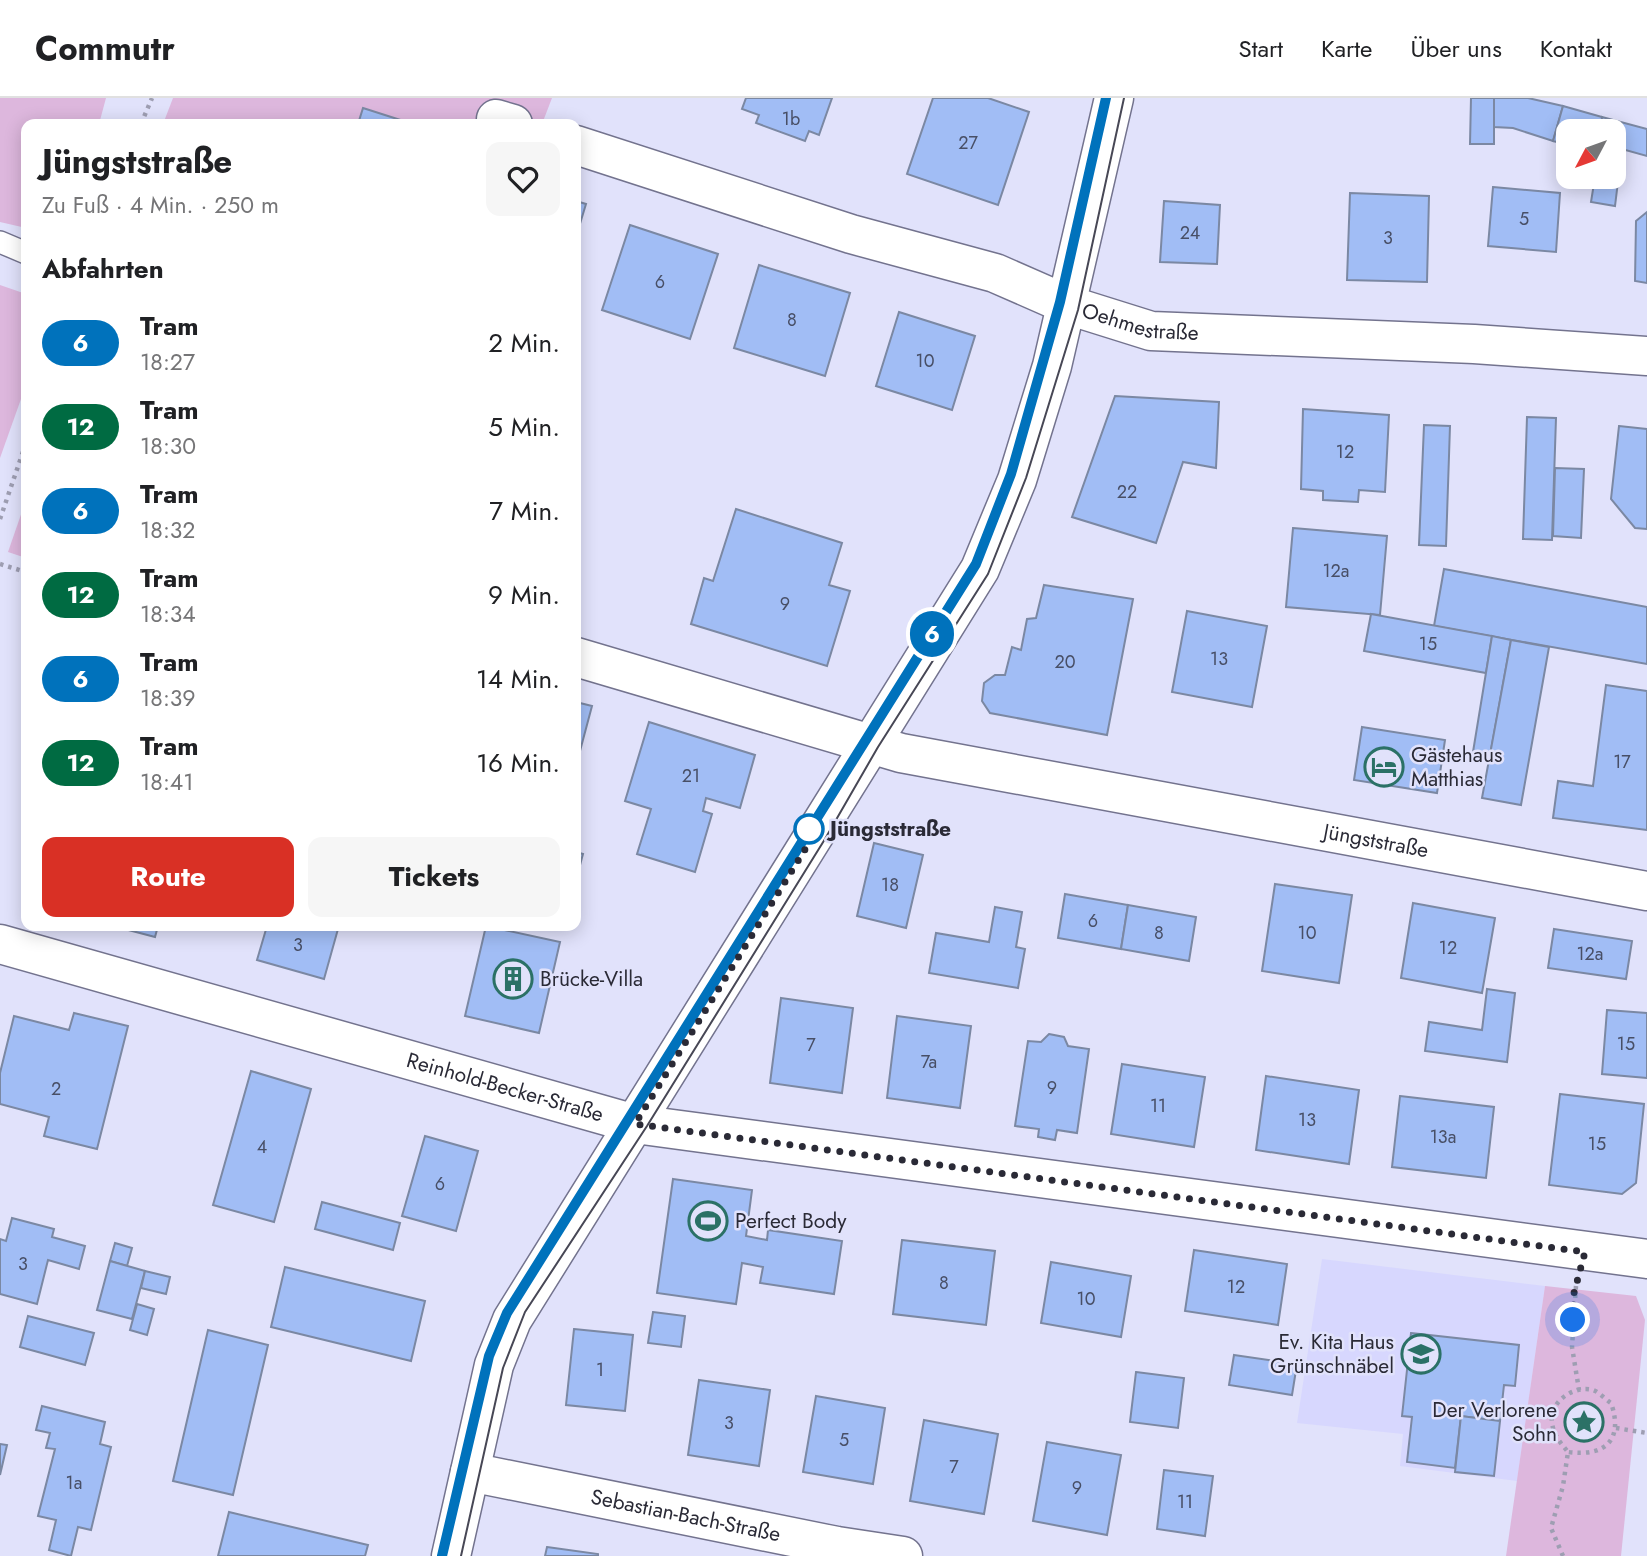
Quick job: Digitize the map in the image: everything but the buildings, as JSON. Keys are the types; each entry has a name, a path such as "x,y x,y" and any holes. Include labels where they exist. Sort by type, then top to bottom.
{"street":[{"path":"451,1556 494,1364 512,1320 980,569 1017,480 1068,306 1114,98"},
{"name":"Oehmestraße","path":"581,147 851,234 995,273 1068,306 1152,331 1486,344 1647,356"},
{"name":"Jüngststraße","path":"581,658 915,756 1647,891"},
{"name":"Reinhold-Becker-Straße","path":"0,944 635,1124 1647,1259"},
{"name":"Sebastian-Bach-Straße","path":"470,1472 511,1478 837,1546 903,1556"}],"lane":[{"path":"0,242 21,251"}],"path":[{"path":"143,119 152,98"},
{"path":"0,519 21,458"},
{"path":"0,564 21,570"},
{"path":"1578,1390 1572,1347 1574,1307 1585,1252"},
{"path":"1578,1390 1594,1391 1611,1403 1616,1428 1610,1442 1600,1450 1585,1454 1568,1452 1556,1438 1551,1419 1556,1405 1567,1394 1578,1390"},
{"path":"1616,1428 1647,1433"},
{"path":"1563,1556 1551,1528 1563,1486 1568,1452"}],"shaded area":[{"path":"0,98 106,98 100,119 21,119 21,227 0,222"},
{"path":"173,98 552,98 544,119 165,119"},
{"path":"0,285 21,292 21,399 0,458"},
{"path":"21,514 21,556 8,552"},
{"name":"Ev. Kita Haus Grünschnäbel","path":"1322,1259 1545,1286 1517,1481 1400,1466 1403,1434 1297,1423"},
{"path":"1545,1286 1636,1296 1645,1320 1621,1556 1506,1556"}],"tram line":[{"path":"442,1556 489,1356 507,1313 976,564 1034,392 1066,276 1106,98"},
{"name":"6","path":"442,1556 489,1356 507,1313 976,564 1011,474 1060,302 1080,223 1106,98"},
{"path":"461,1556 503,1368 525,1312 647,1126 825,839 878,747 988,574 1026,478 1078,310 1124,98"}],"place":[{"name":"Gästehaus Matthias","path":"1384,767"},
{"name":"Jüngststraße","path":"809,829"},
{"name":"Brücke-Villa","path":"513,979"},
{"name":"Perfect Body","path":"708,1221"},
{"name":"Ev. Kita Haus Grünschnäbel","path":"1421,1354"},
{"name":"Der Verlorene Sohn","path":"1584,1422"}],"route":[{"path":"809,829 814,835 635,1124 1585,1252 1574,1293 1573,1320"}]}
